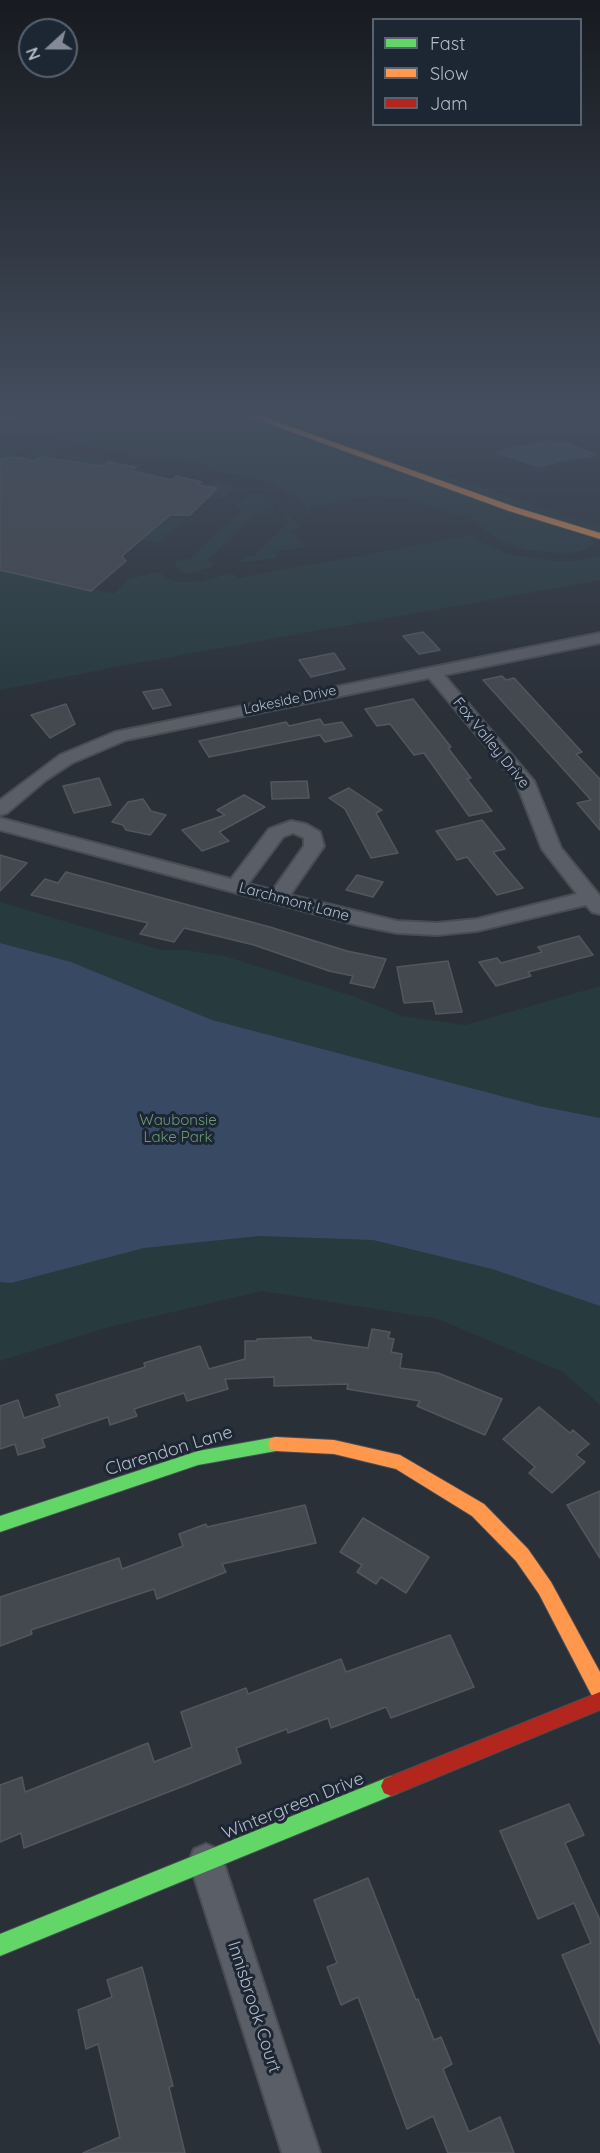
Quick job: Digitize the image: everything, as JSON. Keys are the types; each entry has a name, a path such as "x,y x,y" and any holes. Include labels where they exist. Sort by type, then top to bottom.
{"street":[{"path":"527,513 600,536"},
{"name":"Lakeside Drive","path":"0,809 40,776 66,759 121,736 600,638"},
{"name":"Fox Valley Drive","path":"432,671 525,781 552,849 595,903"},
{"name":"Larchmont Lane","path":"0,824 385,926 437,929 477,925 595,903"},
{"path":"236,886 276,833 291,827 306,830 313,836 314,846 278,898"},
{"name":"Clarendon Lane","path":"0,1524 198,1458 264,1444 296,1443 334,1447 400,1461 471,1505 498,1528 522,1555 545,1588 600,1691"},
{"name":"Wintergreen Drive","path":"0,1945 600,1701"},
{"name":"Innisbrook Court","path":"206,1861 301,2153"}],"green space":[{"path":"237,513 256,513 207,561 214,564 212,567 186,574 176,567 176,560 188,561"},
{"path":"453,513 517,513 590,538 595,543 587,549 567,554 525,550 498,540 473,520"},
{"path":"542,513 563,513 600,525 600,532"},
{"path":"167,516 184,520 157,543 141,540"},
{"path":"289,516 301,528 291,530 305,547 274,552 278,558 238,563 245,555 254,556 290,521 282,517"},
{"path":"457,531 511,555 557,561 575,561 600,556 600,580 115,667 0,690 0,570 91,591 94,589 114,594 129,579 158,572 170,580 181,582 203,581 228,574 238,578 462,537"},
{"name":"Waubonsie Lake Park","path":"0,902 161,950 185,950 224,956 353,996 402,1016 465,1025 600,986 600,1405 563,1372 438,1319 262,1291 109,1327 0,1361"}],"water":[{"name":"Waubonsie Lake Park","path":"0,943 71,962 212,1020 539,1106 600,1118 600,1306 492,1269 373,1240 259,1236 144,1248 11,1283 0,1282"}],"building":[{"path":"0,513 192,513 170,515 122,556 126,561 91,591 0,570"},
{"path":"423,632 440,650 419,654 403,636"},
{"path":"334,653 345,669 311,677 299,660"},
{"path":"502,676 506,680 514,678 582,752 576,754 600,779 600,830 577,803 591,800 483,680"},
{"path":"162,689 171,705 153,709 143,692"},
{"path":"413,699 451,747 448,748 471,778 467,779 492,811 469,816 424,753 414,755 390,724 377,726 365,709"},
{"path":"66,704 75,724 50,738 31,715"},
{"path":"320,719 324,725 342,722 352,736 325,742 320,735 209,757 199,741 286,722 289,726"},
{"path":"99,778 111,805 74,813 63,786"},
{"path":"307,781 309,798 272,799 271,782"},
{"path":"349,788 382,810 376,813 398,853 371,858 345,809 329,798"},
{"path":"244,795 265,807 219,832 229,841 202,851 182,830 225,815 217,810"},
{"path":"143,799 151,811 166,815 150,835 126,830 123,825 112,822 128,802"},
{"path":"482,820 505,849 493,852 523,888 497,895 467,857 457,860 436,831"},
{"path":"0,855 27,863 0,891"},
{"path":"66,872 270,927 347,951 386,959 374,988 350,983 353,976 329,971 254,945 184,928 174,942 140,934 148,923 31,895 45,879 58,883"},
{"path":"357,875 383,882 373,897 346,890"},
{"path":"579,936 593,955 528,972 531,976 496,986 479,962 497,958 501,963 542,952 538,947"},
{"path":"448,961 462,1012 436,1014 433,1001 404,1003 397,967"},
{"path":"372,1329 390,1332 388,1338 394,1339 391,1352 402,1354 400,1368 438,1373 502,1399 485,1435 417,1406 420,1401 347,1389 348,1384 274,1386 274,1377 225,1379 228,1389 187,1401 184,1393 134,1409 137,1416 110,1425 108,1417 42,1439 45,1447 18,1455 15,1444 0,1449 0,1406 18,1400 24,1418 60,1406 56,1395 145,1367 144,1363 200,1346 209,1369 245,1359 245,1341 311,1337 312,1340 368,1348"},
{"path":"539,1407 570,1433 573,1430 589,1444 576,1455 585,1462 552,1493 529,1473 535,1467 503,1439"},
{"path":"600,1491 600,1558 567,1505"},
{"path":"305,1505 316,1543 222,1564 226,1572 157,1599 154,1589 31,1630 32,1634 0,1646 0,1597 119,1558 122,1569 183,1546 179,1534 206,1524 207,1527"},
{"path":"363,1518 429,1557 406,1593 381,1577 376,1584 357,1572 362,1565 340,1552"},
{"path":"450,1635 474,1687 391,1718 386,1707 331,1728 328,1718 288,1733 287,1729 236,1748 241,1763 189,1784 24,1848 21,1833 0,1842 0,1785 22,1777 25,1792 148,1743 154,1762 192,1747 181,1712 246,1688 248,1694 341,1659 346,1672"},
{"path":"569,1804 584,1835 565,1843 600,1920 600,2044 562,1955 591,1943 574,1903 538,1919 500,1831"},
{"path":"368,1878 434,2040 441,2037 452,2064 443,2069 469,2132 500,2117 514,2153 448,2153 433,2116 407,2129 358,1997 341,2005 327,1967 337,1963 314,1900"},
{"path":"142,1967 173,2086 169,2087 185,2153 83,2153 120,2137 98,2044 86,2049 78,2010 112,1997 107,1980"}],"traffic: fast":[{"path":"0,1524 198,1458 276,1444"},
{"path":"0,1945 391,1786"}],"traffic: slow":[{"path":"527,513 600,536"},
{"path":"276,1444 334,1447 400,1462 478,1510 522,1555 545,1588 600,1691"}],"traffic: jam":[{"path":"391,1786 600,1701"}]}
